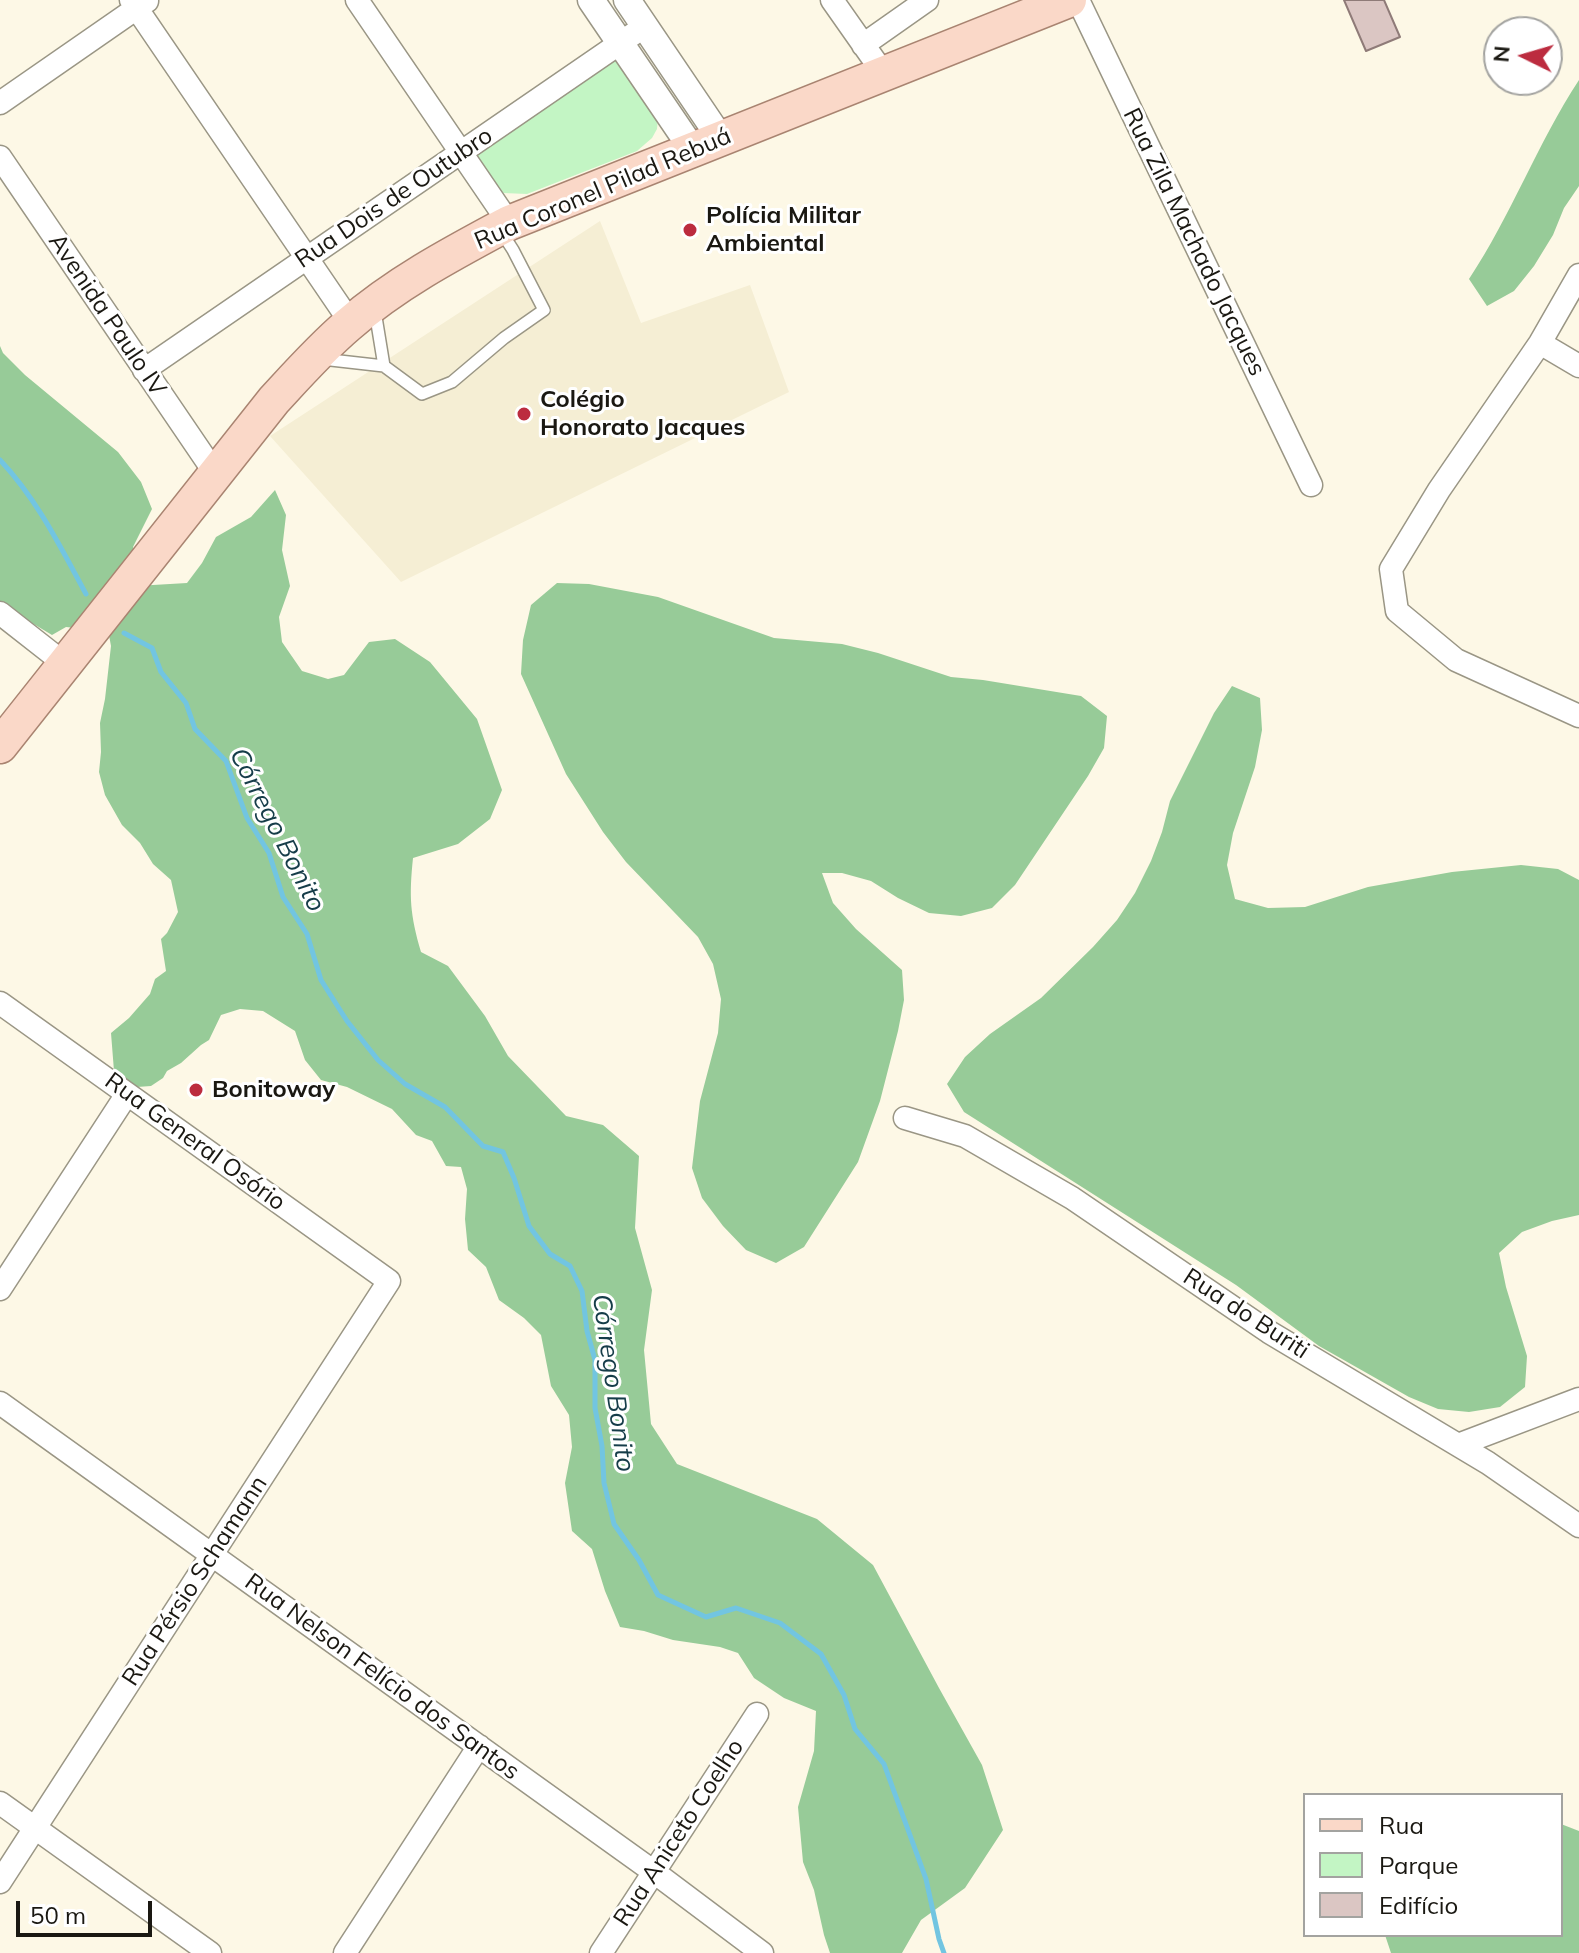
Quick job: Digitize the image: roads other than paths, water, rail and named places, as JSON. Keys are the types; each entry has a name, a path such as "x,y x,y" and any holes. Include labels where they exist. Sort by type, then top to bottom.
{"main road":[{"name":"Rua Coronel Pilad Rebuá","path":"0,746 274,400 312,358 402,284 504,226 1069,0"}],"street":[{"path":"357,0 461,152 504,226"},
{"path":"591,0 620,43 707,145"},
{"path":"627,0 645,26 707,145"},
{"path":"832,0 884,74"},
{"path":"863,45 927,0"},
{"name":"Rua Zila Machado Jacques","path":"1078,0 1311,485"},
{"path":"0,103 139,3 307,258 362,314"},
{"name":"Rua Dois de Outubro","path":"144,370 645,26"},
{"name":"Avenida Paulo IV","path":"0,157 215,473"},
{"path":"1579,275 1540,343 1439,490 1391,569 1397,611 1456,660 1579,716"},
{"path":"1540,343 1579,366"},
{"path":"0,613 65,664"},
{"name":"Rua General Osório","path":"0,1003 389,1281"},
{"path":"0,1289 127,1094"},
{"name":"Rua do Buriti","path":"905,1118 965,1136 1072,1198 1269,1332 1488,1463 1579,1526"},
{"name":"Rua Pérsio Schamann","path":"0,1882 389,1281"},
{"path":"1458,1445 1579,1399"},
{"name":"Rua Nelson Felício dos Santos","path":"0,1403 654,1872 762,1953"},
{"name":"Rua Aniceto Coelho","path":"601,1953 757,1714"},
{"path":"345,1953 479,1746"},
{"path":"0,1803 210,1953"}],"lane":[{"path":"312,358 384,366 422,394 452,382 504,338 544,310 504,226"},
{"path":"362,314 384,366"}],"waterway":[{"path":"0,460 37,507 86,594"},
{"name":"Córrego Bonito","path":"124,633 152,648 161,672 186,703 195,729 226,761 247,818 269,853 283,897 307,934 321,980 347,1021 378,1060 405,1084 445,1107 483,1146 503,1152 529,1226 550,1254 570,1266 582,1291 587,1331 595,1360 595,1408 602,1446 604,1483 614,1524 658,1595 706,1617 736,1608 780,1623 821,1654 844,1695 855,1729 884,1764 926,1879 944,1953"}],"place":[{"name":"Polícia Militar Ambiental","path":"690,230"},
{"name":"Colégio Honorato Jacques","path":"524,414"},
{"name":"Bonitoway","path":"196,1090"}]}
